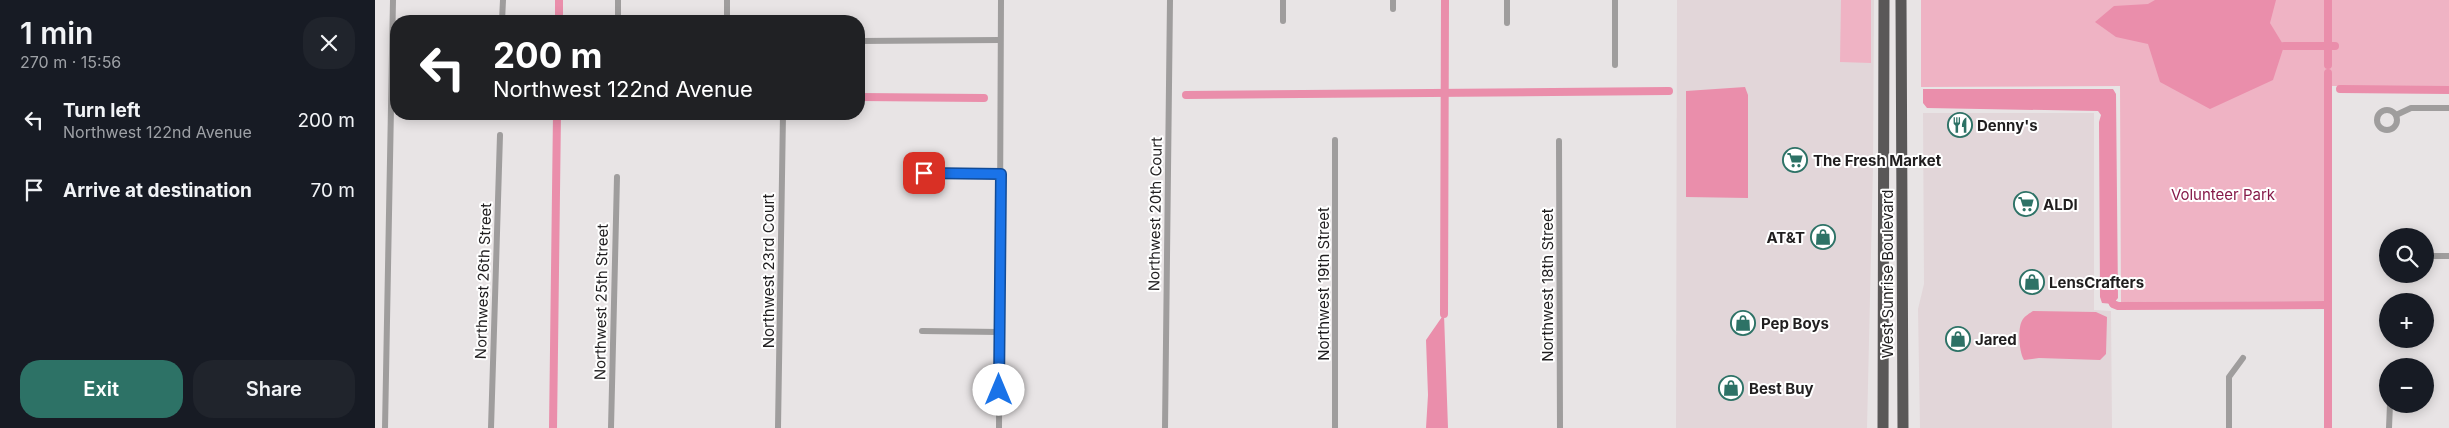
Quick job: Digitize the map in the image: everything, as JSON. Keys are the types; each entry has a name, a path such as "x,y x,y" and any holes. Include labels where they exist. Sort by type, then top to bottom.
{"highway":[{"name":"West Sunrise Boulevard","path":"1883,428 1884,0"},
{"name":"West Sunrise Boulevard","path":"1901,0 1903,428"}],"street":[{"path":"393,0 393,15"},
{"path":"502,15 503,0"},
{"path":"618,0 618,15"},
{"path":"727,0 727,15"},
{"path":"999,428 1001,0"},
{"name":"Northwest 20th Court","path":"1165,428 1170,0"},
{"path":"1283,0 1283,21"},
{"path":"1393,0 1393,9"},
{"path":"1507,0 1507,23"},
{"path":"1615,0 1615,65"},
{"path":"865,41 1001,40"},
{"path":"2396,115 2411,108 2449,108"},
{"path":"385,428 391,120"},
{"name":"Northwest 23rd Court","path":"778,428 783,120"},
{"name":"Northwest 26th Street","path":"491,428 500,135"},
{"name":"Northwest 19th Street","path":"1335,140 1335,428"},
{"name":"Northwest 18th Street","path":"1559,141 1560,428"},
{"path":"924,173 1001,174"},
{"name":"Northwest 25th Street","path":"611,428 617,177"},
{"path":"2434,256 2449,256"},
{"path":"922,331 999,332"},
{"path":"2229,428 2229,377 2243,358"},
{"path":"2389,413 2389,428"}],"shaded area":[{"path":"1677,0 1874,0 1873,167 1867,428 1676,428"},
{"path":"2155,0 2276,0 2270,23 2284,46 2273,80 2210,109 2160,82 2148,44 2116,37 2095,22 2114,6 2148,4"},
{"path":"1745,87 1748,95 1748,198 1686,197 1686,91"},
{"path":"1923,89 2113,89 2116,94 2118,298 2113,304 2102,303 2100,297 2099,122 2101,115 2098,111 1927,108 1923,103"},
{"path":"1923,113 2094,113 2094,310 2111,311 2112,428 1920,428 1918,309 1924,284"},
{"path":"2033,311 2096,312 2107,317 2106,354 2100,360 2039,358 2024,360 2019,333 2024,318"},
{"path":"1444,314 1448,428 1426,428 1428,395 1426,340"}],"green space":[{"path":"1841,0 1871,0 1871,63 1840,62"},
{"name":"Volunteer Park","path":"1921,0 2449,0 2449,86 2325,86 2327,301 2121,302 2120,86 1921,87"}],"waterway":[{"path":"559,0 559,15"},
{"path":"1444,314 1445,0"},
{"path":"2328,0 2328,65"},
{"path":"2284,46 2335,46"},
{"path":"2328,73 2328,428"},
{"path":"2340,89 2449,90"},
{"path":"1186,95 1669,91"},
{"path":"865,97 984,98"},
{"path":"553,428 557,120"},
{"path":"2109,295 2113,304 2118,306 2328,305"}],"place":[{"name":"Denny's","path":"1960,125"},
{"name":"The Fresh Market","path":"1795,160"},
{"name":"ALDI","path":"2026,204"},
{"name":"AT&T","path":"1823,237"},
{"name":"LensCrafters","path":"2032,282"},
{"name":"Pep Boys","path":"1743,323"},
{"name":"Jared","path":"1958,339"},
{"name":"Best Buy","path":"1731,388"}],"route":[{"path":"924,173 1001,174 999,390"}]}
